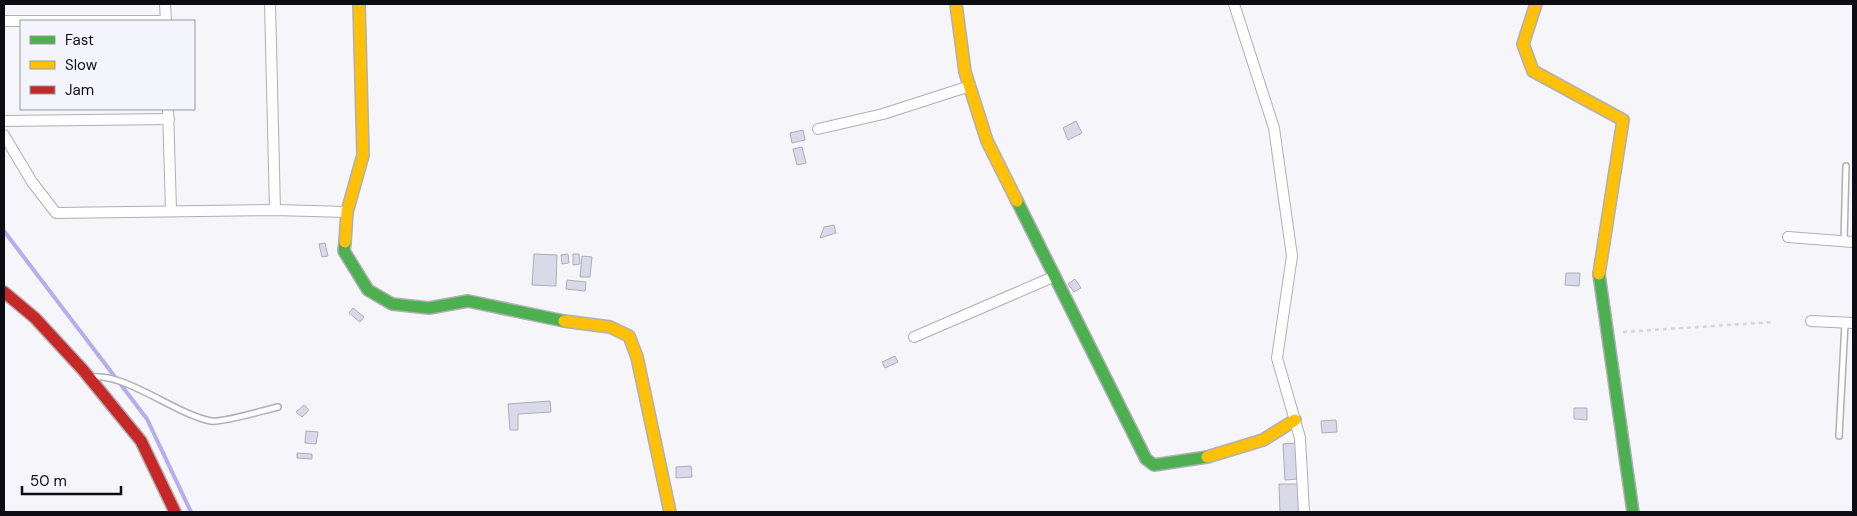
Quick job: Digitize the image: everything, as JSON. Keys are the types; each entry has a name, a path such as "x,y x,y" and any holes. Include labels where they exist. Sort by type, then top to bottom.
{"street":[{"path":"165,4 166,20"},
{"path":"270,4 275,210"},
{"path":"359,4 363,155 347,212 344,252 368,290 392,304 429,308 468,300 555,320 610,327 629,336 638,357 670,512"},
{"path":"956,4 965,72 987,141 1053,277 1146,459 1154,465 1199,459 1263,440 1295,420"},
{"path":"1234,4 1274,128 1292,256 1277,358 1300,438 1304,512"},
{"path":"1536,4 1523,44 1533,71 1623,120 1599,276 1609,333 1633,512"},
{"path":"4,21 20,21"},
{"path":"818,129 883,114 970,86"},
{"path":"4,121 169,114 171,210"},
{"path":"4,135 32,182 56,213 171,210 347,212"},
{"path":"1788,237 1849,241"},
{"path":"914,337 1053,277"},
{"path":"4,292 35,318 89,377 141,441 175,512"},
{"path":"1811,321 1849,323"}],"lane":[{"path":"1846,166 1849,241"},
{"path":"1839,436 1849,323"},
{"path":"89,377 100,376 133,387 182,412 213,422 278,407"}],"path":[{"path":"1609,333 1773,322"}],"building":[{"path":"1076,121 1082,133 1068,140 1063,128"},
{"path":"803,130 805,140 792,143 790,133"},
{"path":"802,147 806,163 797,165 793,149"},
{"path":"834,225 836,233 820,238 824,227"},
{"path":"325,243 328,256 322,257 319,244"},
{"path":"534,254 557,255 556,286 532,285"},
{"path":"568,254 569,263 562,264 561,255"},
{"path":"573,254 579,254 580,264 573,265"},
{"path":"582,256 592,257 590,277 580,277"},
{"path":"1566,273 1580,273 1579,286 1565,285"},
{"path":"1075,279 1081,288 1074,292 1068,284"},
{"path":"567,280 586,282 585,291 566,289"},
{"path":"353,308 364,317 360,322 349,313"},
{"path":"895,356 898,362 885,368 882,362"},
{"path":"550,401 551,412 518,414 518,430 510,430 508,404"},
{"path":"304,405 309,410 302,417 296,412"},
{"path":"1574,408 1587,408 1587,420 1574,419"},
{"path":"1336,420 1337,432 1322,433 1321,421"},
{"path":"306,431 318,432 316,444 305,443"},
{"path":"1297,443 1298,479 1285,480 1283,444"},
{"path":"297,453 312,454 312,459 297,458"},
{"path":"691,466 692,477 676,478 676,467"},
{"path":"1279,484 1298,484 1299,512 1280,512"}],"waterway":[{"path":"4,231 147,419 191,512"}],"traffic: fast":[{"path":"1017,201 1146,459 1154,465 1207,457"},
{"path":"345,242 344,251 368,290 392,304 429,308 468,301 564,321"},
{"path":"1599,274 1633,512"}],"traffic: slow":[{"path":"345,242 347,212 363,155 359,4"},
{"path":"956,4 965,72 987,141 1017,201"},
{"path":"1536,4 1523,44 1533,71 1623,120 1599,274"},
{"path":"564,321 610,327 629,336 637,357 670,512"},
{"path":"1207,457 1263,440 1295,420"}],"traffic: jam":[{"path":"4,292 35,318 83,370 141,441 175,512"}]}
